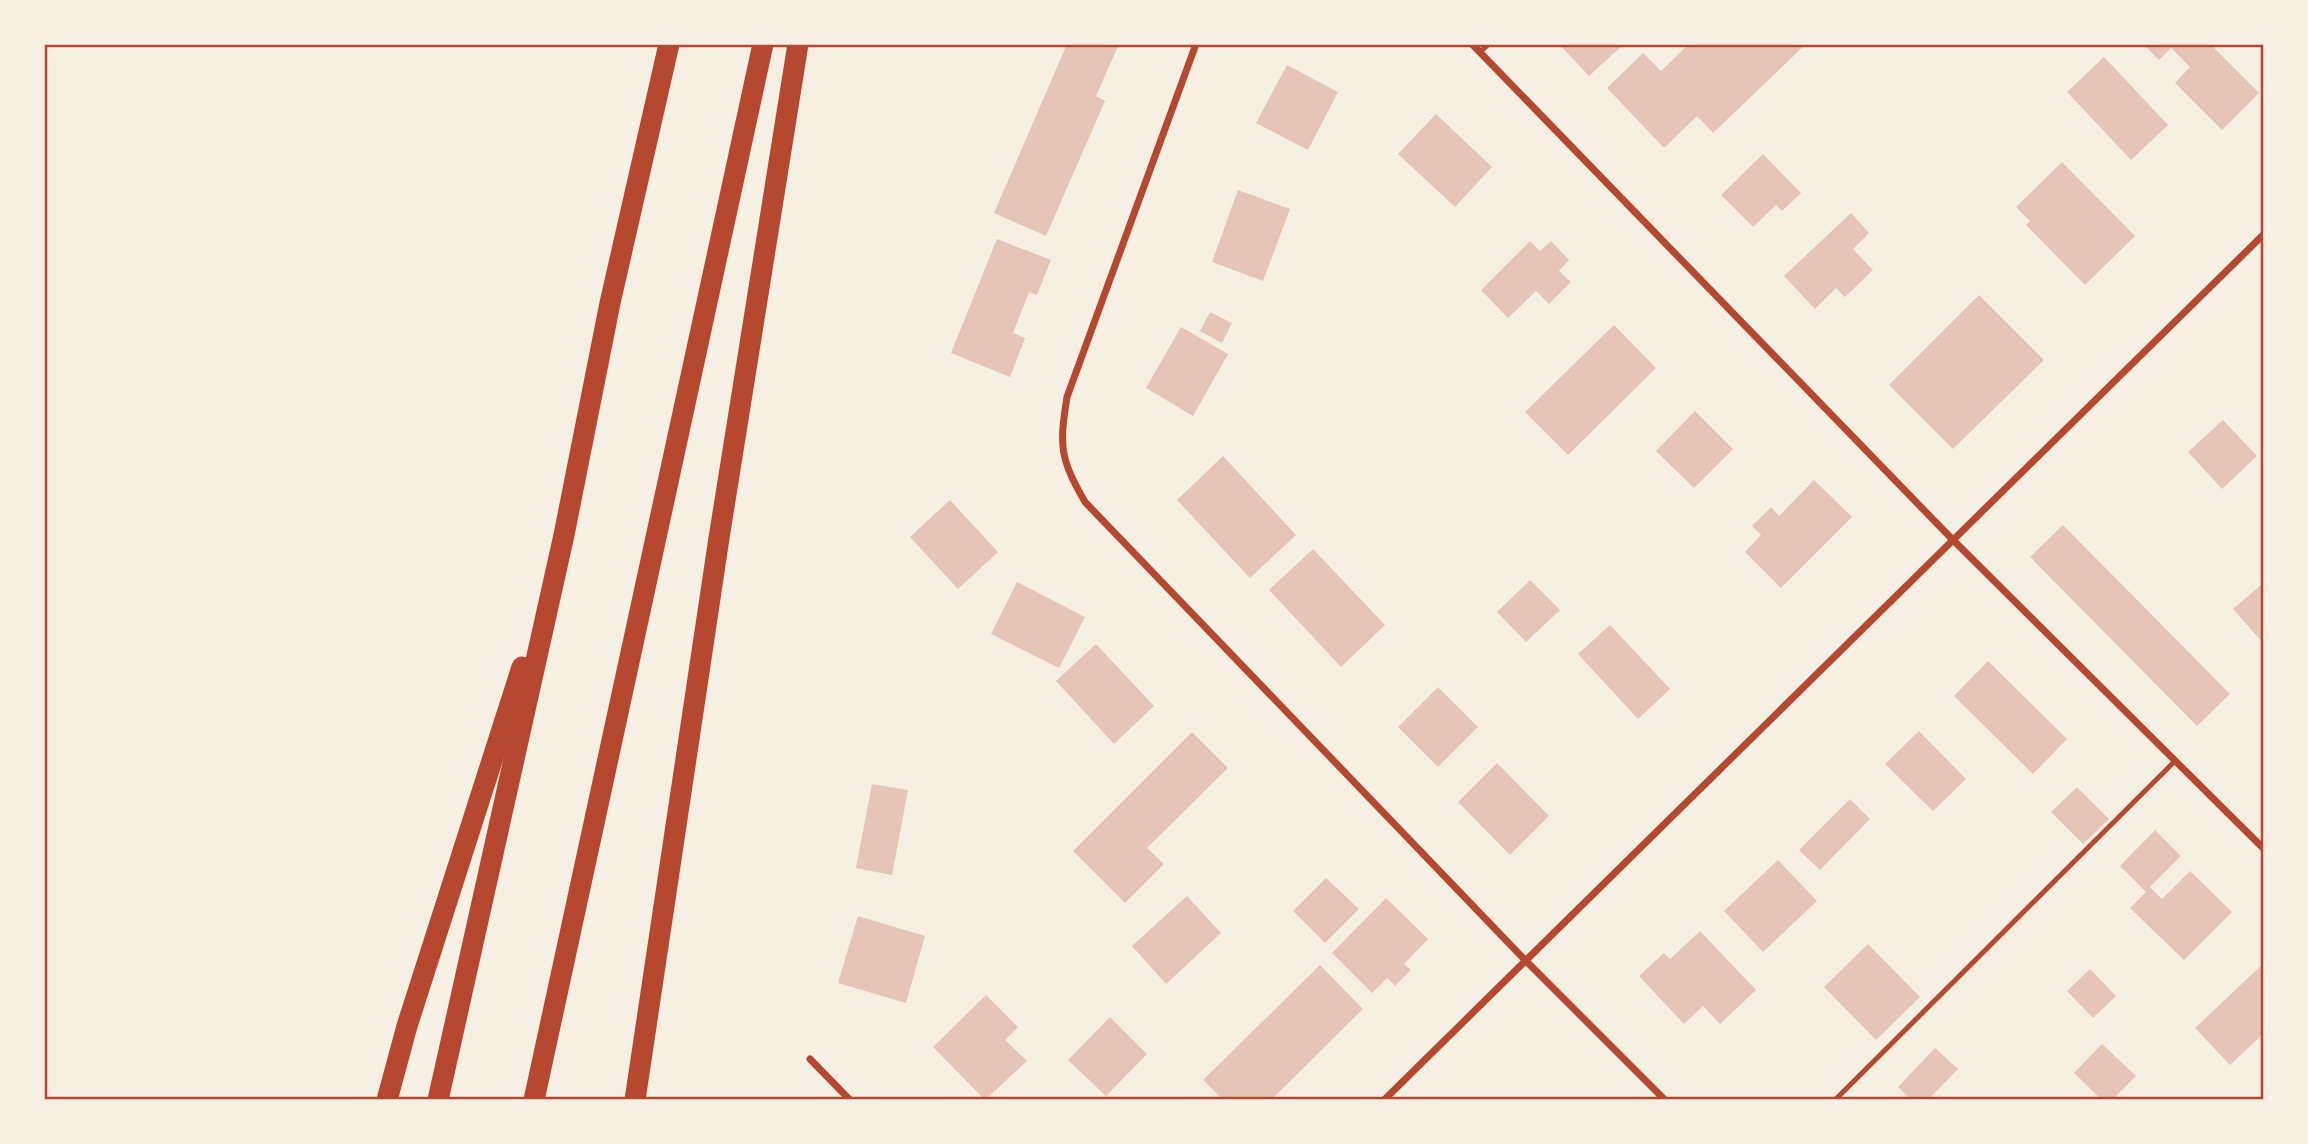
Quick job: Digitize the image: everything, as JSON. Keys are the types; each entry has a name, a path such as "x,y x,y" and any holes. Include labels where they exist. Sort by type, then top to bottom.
{"highway":[{"path":"438,1100 564,535 610,303 669,44"},
{"path":"534,1100 763,44"},
{"path":"635,1100 719,538 798,44"},
{"path":"387,1100 407,1026 564,535"}],"street":[{"path":"1196,44 1067,397 1062,452 1066,469 1085,502 1526,961 1665,1100"},
{"path":"1472,44 1952,539 2264,849"},
{"path":"1384,1100 2264,234"},
{"path":"810,1059 850,1100"}],"lane":[{"path":"1480,52 1489,44"},
{"path":"1835,1100 2175,761"}],"building":[{"path":"1067,44 1119,44 1096,96 1105,101 1046,236 994,213"},
{"path":"1559,44 1624,44 1589,76"},
{"path":"1689,44 1806,44 1713,133 1697,116 1664,148 1607,88 1643,53 1661,71"},
{"path":"2143,44 2210,44 2259,93 2222,130 2175,83 2190,67 2171,48 2159,60"},
{"path":"2104,57 2168,125 2131,160 2067,92"},
{"path":"1287,65 1338,92 1308,150 1256,123"},
{"path":"1436,114 1492,167 1455,207 1398,154"},
{"path":"1763,154 1801,193 1782,211 1776,205 1753,227 1721,195"},
{"path":"2062,162 2135,236 2085,285 2026,225 2030,221 2016,207"},
{"path":"1238,190 1290,209 1263,281 1212,262"},
{"path":"1851,213 1869,233 1853,249 1873,270 1845,297 1836,288 1815,309 1784,276"},
{"path":"997,239 1051,260 1037,295 1029,292 1013,333 1025,338 1010,377 951,353"},
{"path":"1530,241 1540,251 1551,241 1569,260 1559,271 1571,282 1549,304 1536,291 1508,318 1481,290"},
{"path":"1979,295 2044,360 1953,449 1889,385"},
{"path":"1210,312 1232,323 1222,343 1200,331"},
{"path":"1614,325 1656,368 1568,455 1525,412"},
{"path":"1181,327 1228,354 1193,416 1146,388"},
{"path":"1695,411 1733,449 1694,488 1656,451"},
{"path":"2223,420 2257,456 2222,489 2188,452"},
{"path":"1223,456 1296,535 1250,578 1177,500"},
{"path":"1814,480 1852,517 1781,588 1745,552 1761,535 1752,526 1771,507 1779,516"},
{"path":"950,500 998,552 958,589 910,537"},
{"path":"2063,525 2230,694 2197,726 2030,557"},
{"path":"1313,549 1385,625 1341,667 1269,590"},
{"path":"1530,580 1560,610 1526,642 1497,612"},
{"path":"1017,582 1085,617 1059,668 991,634"},
{"path":"2261,585 2264,588 2264,644 2233,609"},
{"path":"1610,625 1670,689 1638,719 1578,654"},
{"path":"1096,644 1154,706 1114,744 1056,681"},
{"path":"1988,661 2067,739 2033,774 1954,696"},
{"path":"1438,687 1478,727 1438,767 1398,727"},
{"path":"1919,731 1966,779 1933,811 1885,764"},
{"path":"1192,732 1228,768 1147,848 1164,864 1125,903 1073,851"},
{"path":"1497,763 1549,816 1510,855 1458,802"},
{"path":"872,784 908,790 892,875 856,868"},
{"path":"2077,787 2109,819 2083,844 2051,812"},
{"path":"1850,799 1870,819 1820,870 1799,850"},
{"path":"2155,830 2181,856 2150,887 2162,899 2190,871 2232,912 2184,960 2130,908 2146,892 2120,866"},
{"path":"1778,860 1817,901 1763,952 1724,911"},
{"path":"1326,878 1359,909 1325,943 1293,911"},
{"path":"1187,896 1221,933 1166,984 1132,946"},
{"path":"1386,898 1428,939 1404,964 1411,970 1395,986 1387,978 1372,993 1332,953"},
{"path":"858,916 925,936 906,1003 838,983"},
{"path":"1700,931 1756,990 1720,1024 1703,1006 1684,1024 1639,976 1664,953 1670,959"},
{"path":"1868,944 1920,997 1876,1040 1824,987"},
{"path":"2264,963 2264,1038 2262,1035 2230,1065 2195,1028"},
{"path":"1320,965 1363,1009 1272,1099 1223,1100 1203,1080"},
{"path":"2090,969 2116,996 2093,1018 2067,991"},
{"path":"986,995 1018,1027 1005,1040 1027,1061 985,1100 933,1047"},
{"path":"1110,1017 1147,1054 1106,1096 1068,1060"},
{"path":"2102,1044 2136,1076 2112,1100 2102,1100 2074,1073"},
{"path":"1935,1048 1958,1069 1928,1100 1911,1100 1898,1087"}]}
